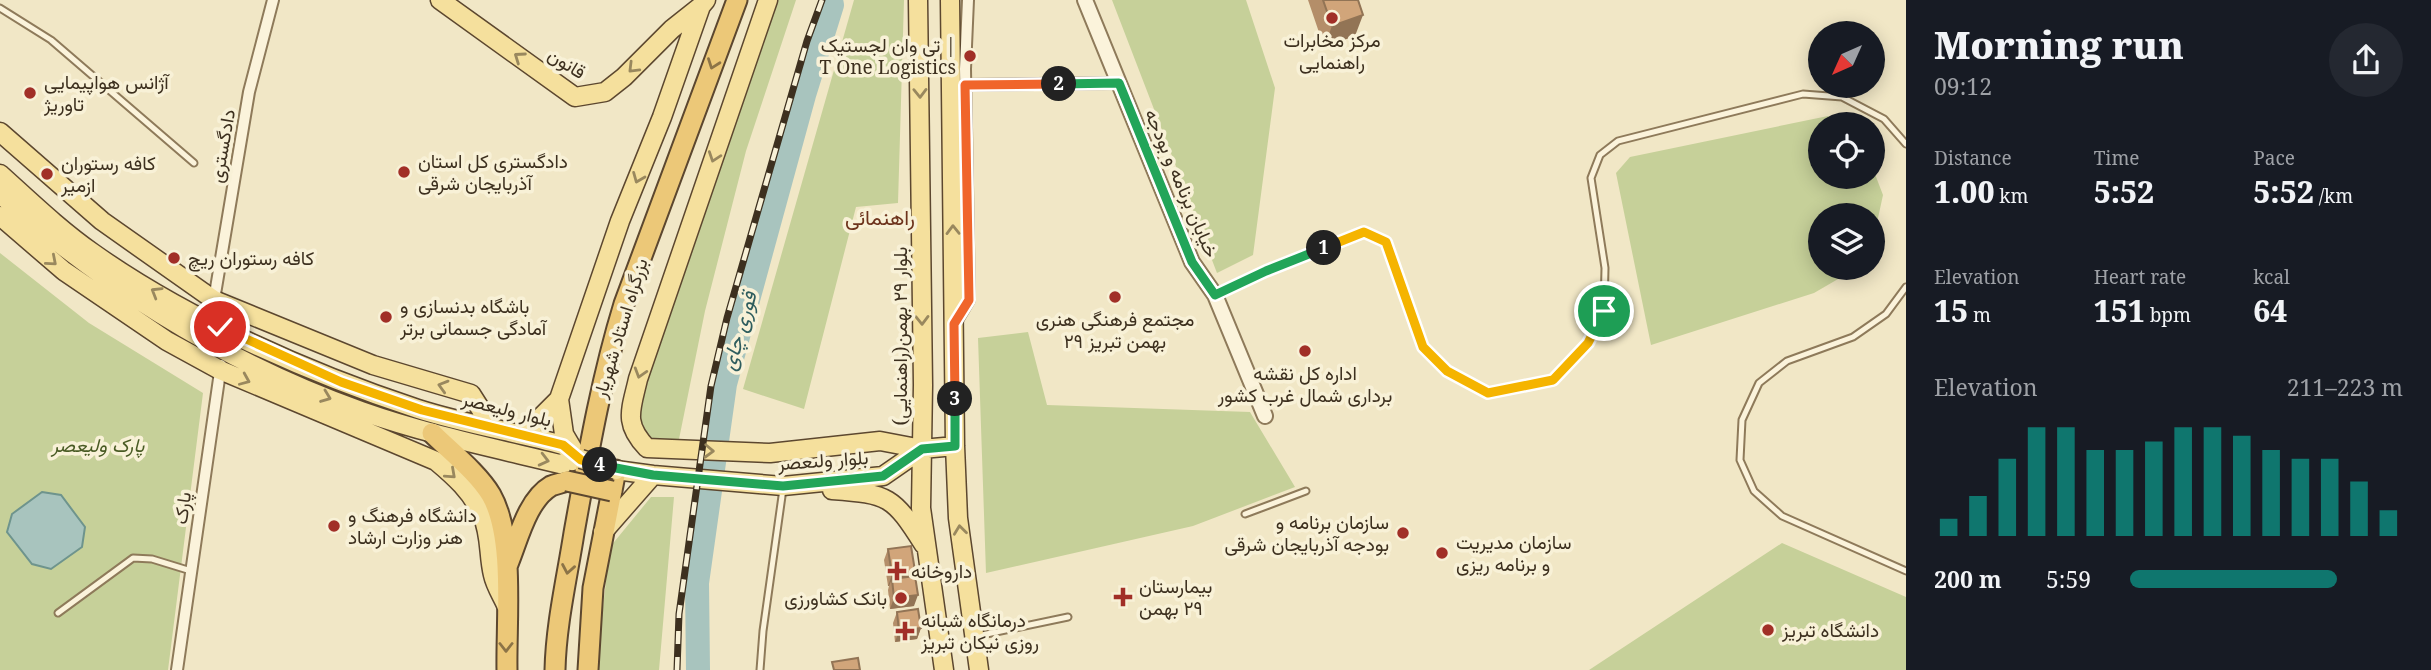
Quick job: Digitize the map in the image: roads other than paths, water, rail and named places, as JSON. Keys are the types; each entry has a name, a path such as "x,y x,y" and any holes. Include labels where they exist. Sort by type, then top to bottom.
{"highway":[{"name":"بزرگراه استاد شهریار","path":"555,670 558,629 589,449 611,345 737,0"},
{"path":"432,433 491,495 503,530 506,569 506,670"},
{"path":"588,670 593,588 616,470"},
{"path":"506,569 528,514 551,486 567,481 612,491"}],"main road":[{"name":"قانون","path":"440,0 575,97 606,92 672,29 704,3"},
{"name":"بلوار ولىعصر","path":"768,0 638,379 630,415 635,435 647,448 770,453 880,441 922,449"},
{"name":"بلوار ٢٩ بهمن(راهنمایی)","path":"918,0 921,508 944,670"},
{"path":"966,1 954,324 955,446 958,517 979,670"},
{"path":"524,434 559,399 620,221 704,3"},
{"path":"0,132 102,220 214,299 373,365 471,394 492,427"},
{"name":"بلوار ولیعصر","path":"0,174 93,253 220,327 341,382 422,410 563,445 581,460"},
{"path":"0,194 84,264 153,310 224,352 302,388 362,411 432,433 560,464 581,460 564,434 559,399"},
{"path":"0,216 64,271 167,341 220,370 436,461 471,496 482,515 489,538 493,576 506,605"},
{"path":"922,449 955,446"},
{"name":"بلوار ولىعصر","path":"581,460 616,470 653,475 783,486 883,476 922,449"},
{"path":"603,533 653,475"},
{"path":"783,486 874,492 900,510 926,550"}],"street":[{"name":"دادگستری","path":"214,299 249,92 273,0"},
{"name":"خیابان برنامه و بودجه","path":"1085,0 1192,262 1215,295 1265,416"},
{"path":"954,324 969,300 966,1"},
{"path":"965,85 1119,83"},
{"name":"پارک","path":"177,670 224,352"}],"lane":[{"path":"0,8 51,40 194,163"},
{"path":"1215,295 1266,271 1364,232 1386,242 1423,347 1447,371 1488,393 1553,380 1588,343 1604,311 1605,268 1591,178 1600,155 1618,141 1802,94 1842,97 1884,119 1906,144"},
{"path":"1906,287 1886,314 1853,337 1787,361 1759,383 1742,419 1740,460 1754,491 1782,516 1906,571"},
{"path":"760,670 783,486"},
{"path":"1245,514 1306,491"},
{"path":"58,613 133,558 152,559 191,571"},
{"path":"974,637 1068,617"}],"water":[{"path":"42,492 61,495 85,527 82,547 51,569 32,564 7,532 12,514"}],"waterway":[{"name":"قوری چای","path":"698,670 697,583 725,384 804,95 832,5 831,0"}],"railway":[{"path":"677,670 679,614 711,386 727,318 807,41 822,0"}],"place":[{"name":"مرکز مخابرات راهنمایی","path":"1332,18"},
{"name":"تی وان لجستیک | T One Logistics","path":"970,56"},
{"name":"آژانس هواپیمایی تاوریژ","path":"30,93"},
{"name":"دادگستری کل استان آذربایجان شرقی","path":"404,172"},
{"name":"کافه رستوران ازمیر","path":"47,174"},
{"name":"کافه رستوران ریچ","path":"174,258"},
{"name":"مجتمع فرهنگی هنری ۲۹ بهمن تبریز","path":"1115,297"},
{"name":"باشگاه بدنسازی و آمادگی جسمانی برتر","path":"386,317"},
{"name":"اداره کل نقشه برداری شمال غرب کشور","path":"1305,351"},
{"name":"دانشگاه فرهنگ و هنر وزارت ارشاد","path":"334,526"},
{"name":"سازمان برنامه و بودجه آذربایجان شرقی","path":"1403,533"},
{"name":"سازمان مدیریت و برنامه ریزی","path":"1442,553"},
{"name":"داروخانه","path":"897,571"},
{"name":"بیمارستان ٢٩ بهمن","path":"1123,597"},
{"name":"بانک کشاورزی","path":"901,598"},
{"name":"دانشگاه تبریز","path":"1768,630"},
{"name":"درمانگاه شبانه روزی نیکان تبریز","path":"905,631"}],"district":[{"name":"راهنمائی","path":"880,218"}],"park label":[{"name":"پارک ولیعصر","path":"98,445"}]}
